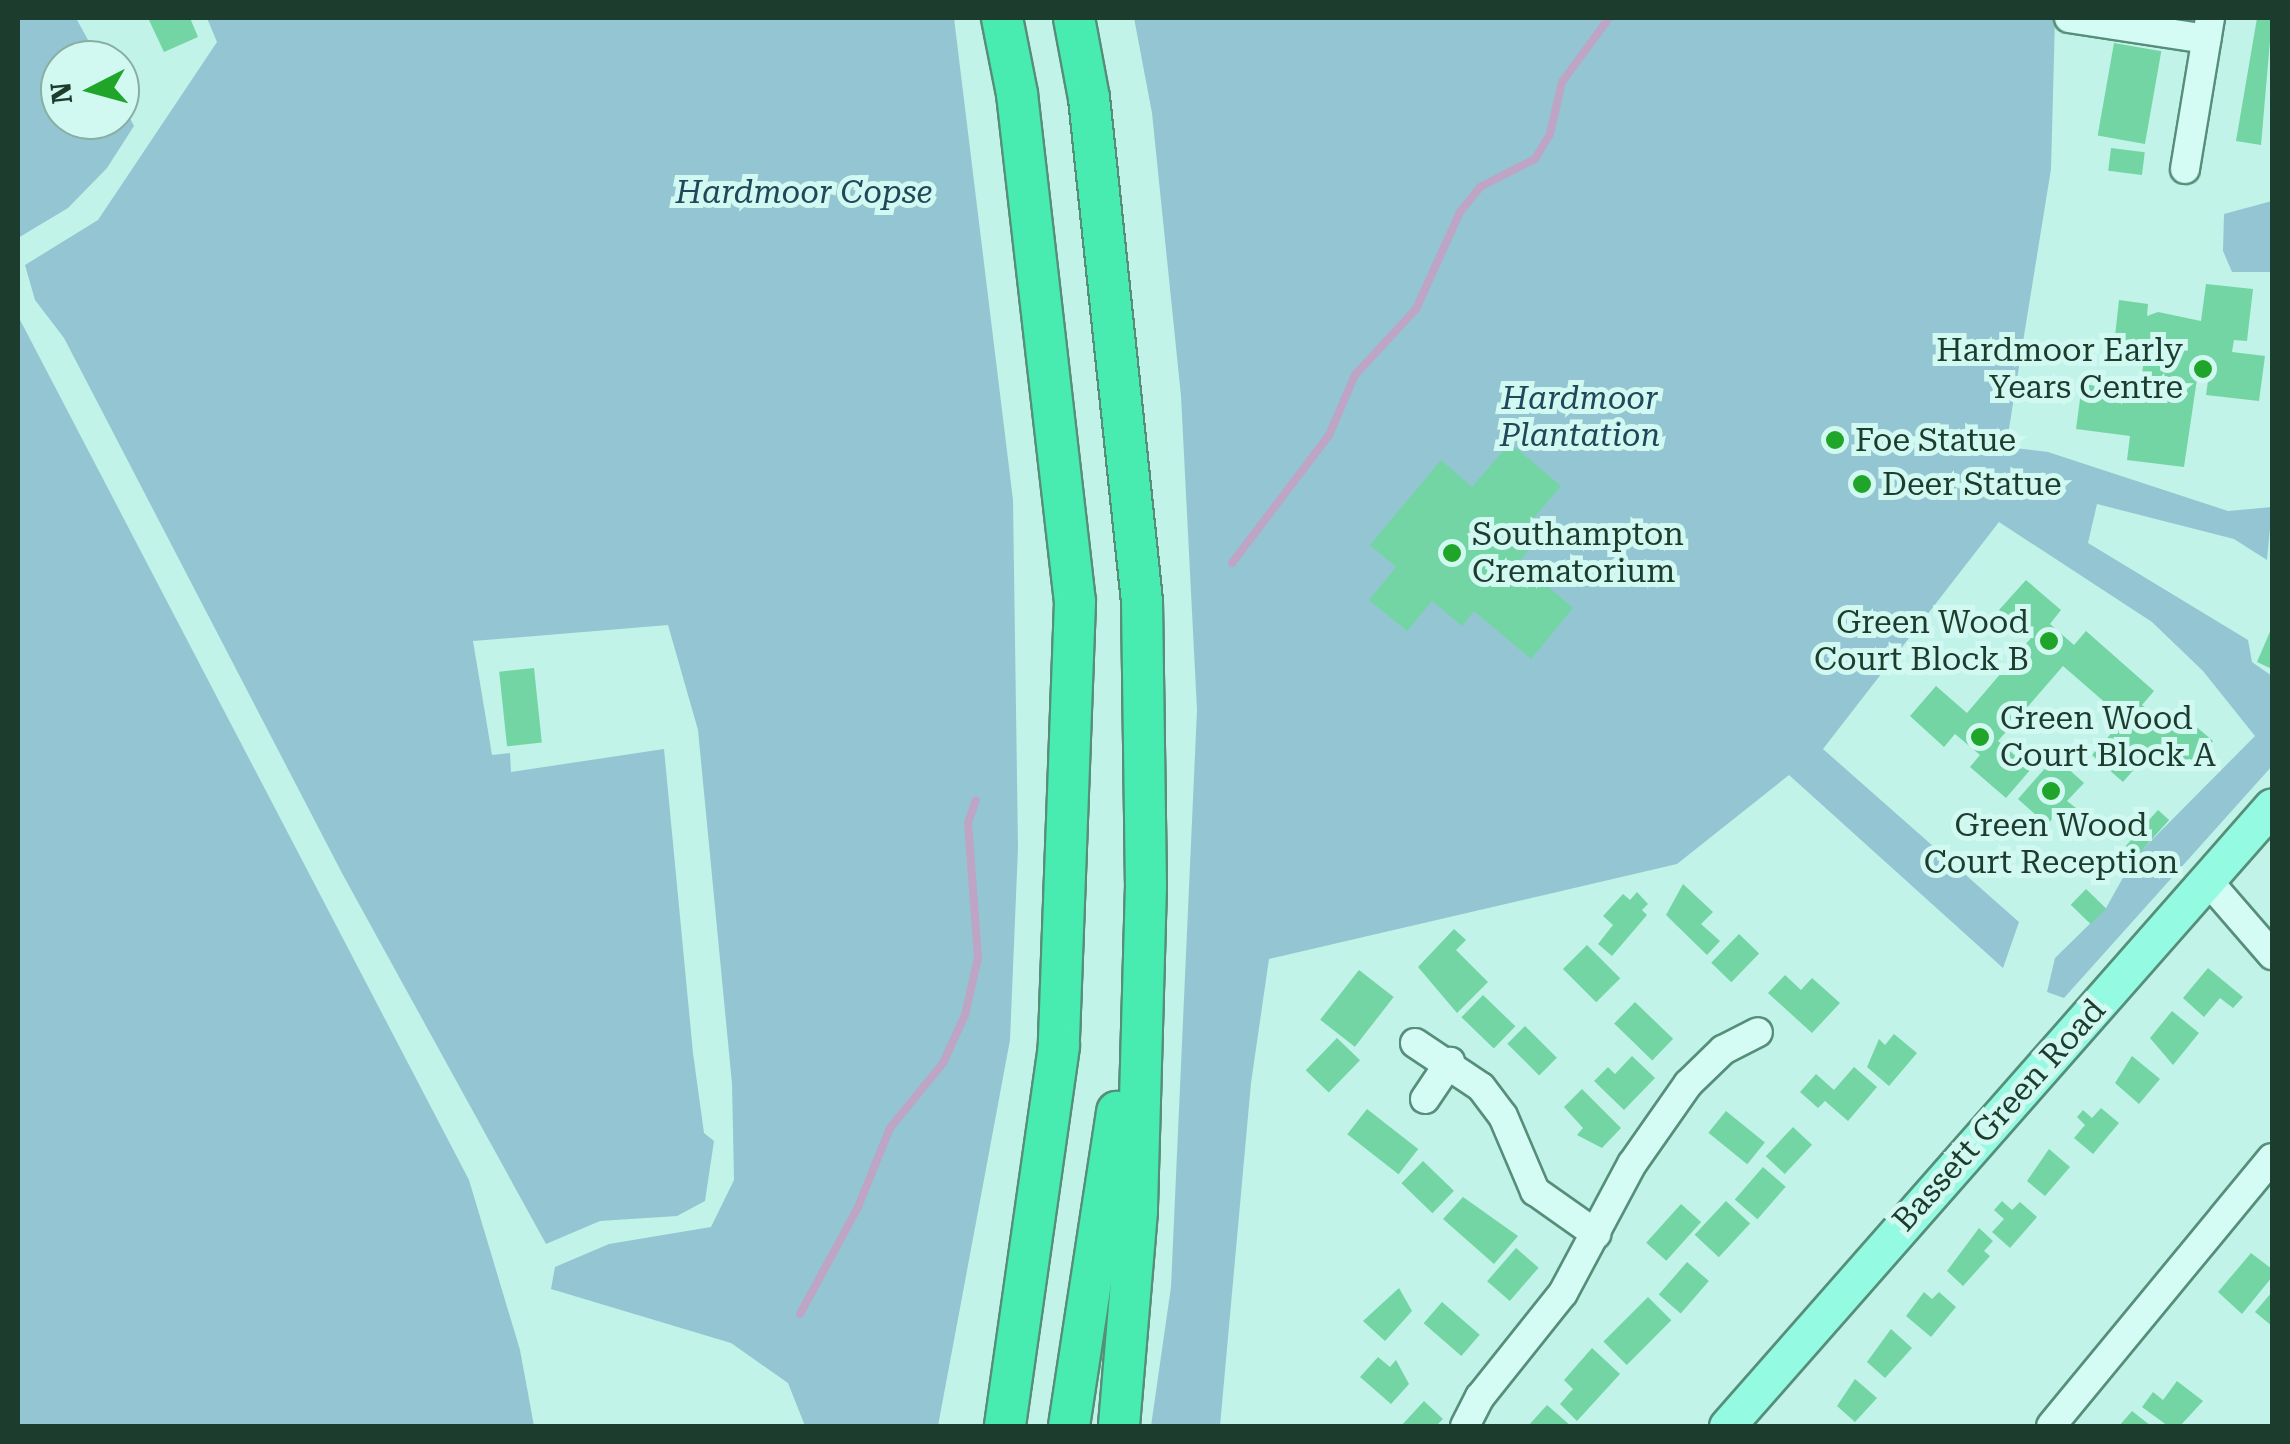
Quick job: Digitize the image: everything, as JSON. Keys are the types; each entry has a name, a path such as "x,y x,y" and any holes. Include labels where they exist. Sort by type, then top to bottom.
{"highway":[{"path":"1002,18 1017,94 1075,602 1059,1046 1005,1426"},
{"path":"1074,18 1089,98 1142,601 1146,885 1137,1210 1118,1426"},
{"path":"1069,1426 1146,885"}],"main road":[{"name":"Bassett Green Road","path":"1728,1426 2272,806"}],"street":[{"path":"2069,18 2208,28 2185,168"},
{"path":"2208,880 2272,954"},
{"path":"1465,1426 1480,1397 1563,1293 1712,1040 1758,1032"},
{"path":"1416,1043 1450,1062 1502,1116 1534,1191 1596,1234"},
{"path":"1425,1099 1450,1062"},
{"path":"2051,1426 2263,1188 2272,1158"}],"green space":[{"path":"18,18 76,18 88,40 40,40 40,140 125,140 107,168 68,208 18,238"},
{"name":"Hardmoor Copse","path":"207,18 954,18 1013,500 1018,848 1010,1040 938,1426 805,1426 788,1383 731,1343 551,1289 555,1267 609,1244 711,1227 734,1180 732,1084 698,730 668,625 473,641 492,755 510,753 511,772 664,749 693,1053 704,1133 714,1141 705,1201 677,1216 600,1221 546,1244 343,875 64,338 35,300 25,265 98,220 217,42"},
{"name":"Hardmoor Plantation","path":"1134,18 2055,18 2051,169 2006,447 2048,452 2228,511 2272,507 2267,560 2234,539 2097,504 2088,543 2248,640 2252,662 2272,676 2272,766 2064,998 2047,992 2055,958 2106,908 2134,858 2255,736 2203,671 2152,622 1999,522 1823,749 2019,922 2003,968 1789,775 1677,864 1269,959 1251,1083 1220,1426 1151,1426 1171,1287 1197,710 1181,396 1152,113"},
{"path":"2272,201 2272,272 2232,272 2223,251 2224,214"},
{"path":"18,316 469,1180 520,1350 534,1426 18,1426"}],"building":[{"path":"148,18 190,18 198,37 164,52"},
{"path":"2257,18 2272,18 2261,145 2236,141"},
{"path":"2114,43 2161,51 2145,144 2098,136"},
{"path":"2111,148 2145,152 2142,175 2108,171"},
{"name":"Hardmoor Early Years Centre","path":"2206,284 2253,289 2247,341 2234,340 2232,352 2265,356 2259,401 2206,395 2208,381 2197,379 2184,467 2127,460 2130,436 2076,429 2082,384 2140,391 2144,358 2113,354 2119,300 2148,304 2147,316 2158,312 2201,321"},
{"name":"Southampton Crematorium","path":"1510,443 1561,486 1521,533 1534,543 1519,562 1573,608 1531,659 1474,611 1462,626 1432,601 1407,631 1369,600 1396,567 1370,545 1441,460 1472,487"},
{"path":"2026,580 2061,610 2050,624 2074,645 2086,631 2154,691 2142,705 2167,726 2179,712 2213,741 2187,771 2156,744 2123,782 2092,755 2124,719 2063,666 1998,741 2031,769 2006,798 1970,767 1980,755 1955,734 1944,747 1910,716 1936,686 1967,713 2031,638 1999,610"},
{"path":"2272,627 2272,669 2257,662"},
{"path":"534,668 542,743 507,746 499,672"},
{"name":"Green Wood Court Reception","path":"2055,757 2084,783 2067,801 2076,808 2068,817 2060,810 2047,825 2018,799"},
{"path":"2158,810 2169,820 2134,859 2123,849"},
{"path":"1683,884 1713,912 1701,924 1720,941 1707,955 1666,915"},
{"path":"2086,889 2106,908 2091,924 2071,905"},
{"path":"1637,892 1648,904 1642,910 1647,915 1612,956 1598,944 1613,925 1603,916 1623,894 1630,900"},
{"path":"1454,929 1466,940 1456,950 1488,982 1457,1013 1418,967"},
{"path":"1739,934 1759,953 1731,982 1711,963"},
{"path":"1587,945 1620,978 1596,1002 1563,969"},
{"path":"2208,968 2243,997 2233,1008 2220,998 2204,1017 2183,998"},
{"path":"1359,970 1394,997 1355,1047 1320,1020"},
{"path":"1785,975 1801,990 1812,978 1840,1003 1812,1033 1768,993"},
{"path":"1483,995 1515,1026 1494,1049 1461,1017"},
{"path":"1635,1002 1673,1039 1652,1060 1614,1024"},
{"path":"2172,1011 2199,1033 2173,1065 2150,1038"},
{"path":"1525,1026 1557,1058 1539,1075 1507,1044"},
{"path":"1894,1034 1917,1053 1889,1086 1867,1067 1879,1039 1885,1045"},
{"path":"1337,1038 1360,1060 1329,1093 1306,1070"},
{"path":"1632,1056 1655,1078 1624,1110 1594,1081 1608,1067 1615,1074"},
{"path":"2132,1056 2160,1079 2139,1104 2115,1083"},
{"path":"1854,1067 1877,1087 1848,1121 1825,1101 1818,1108 1800,1092 1816,1074 1834,1090"},
{"path":"1582,1089 1621,1128 1602,1148 1577,1135 1583,1128 1564,1107"},
{"path":"2101,1108 2119,1123 2093,1154 2074,1138 2085,1125 2077,1117 2083,1110 2092,1118"},
{"path":"1367,1109 1418,1149 1399,1174 1347,1134"},
{"path":"1726,1111 1765,1142 1747,1164 1708,1133"},
{"path":"1793,1127 1812,1145 1785,1174 1766,1156"},
{"path":"2049,1149 2070,1167 2045,1196 2027,1181"},
{"path":"1423,1161 1454,1191 1432,1213 1401,1183"},
{"path":"1763,1167 1786,1187 1757,1219 1735,1199"},
{"path":"1463,1197 1518,1236 1494,1264 1443,1219"},
{"path":"1726,1201 1750,1224 1719,1257 1695,1235"},
{"path":"2002,1201 2012,1210 2020,1202 2037,1217 2010,1248 1992,1232 2004,1219 1994,1210"},
{"path":"1681,1204 1701,1222 1666,1261 1646,1243"},
{"path":"1979,1228 1993,1241 1984,1251 1990,1256 1963,1286 1947,1271"},
{"path":"1516,1248 1539,1268 1510,1301 1487,1281"},
{"path":"2251,1253 2272,1269 2272,1277 2242,1314 2218,1292"},
{"path":"1687,1262 1709,1281 1681,1313 1659,1294"},
{"path":"1399,1288 1412,1311 1385,1341 1363,1321"},
{"path":"1924,1292 1932,1299 1939,1292 1956,1307 1931,1337 1906,1316"},
{"path":"2272,1292 2272,1326 2255,1312"},
{"path":"1648,1297 1671,1320 1627,1365 1603,1342"},
{"path":"1442,1302 1480,1335 1461,1356 1424,1323"},
{"path":"1891,1329 1912,1348 1885,1378 1867,1362"},
{"path":"1592,1348 1620,1374 1577,1421 1560,1404 1573,1389 1564,1380"},
{"path":"1378,1357 1390,1367 1396,1360 1409,1384 1391,1404 1360,1377"},
{"path":"1855,1379 1877,1398 1855,1422 1837,1406"},
{"path":"2177,1381 2203,1401 2180,1426 2168,1426 2142,1407 2153,1392 2163,1400"},
{"path":"1424,1401 1443,1419 1436,1426 1401,1426"},
{"path":"1547,1405 1571,1426 1528,1426"},
{"path":"2132,1411 2151,1426 2119,1426"}],"waterway":[{"path":"1232,563 1329,435 1355,375 1416,309 1460,212 1480,187 1535,159 1550,134 1562,82 1609,18"},
{"path":"800,1314 858,1207 890,1128 943,1063 965,1015 978,958 968,823 976,800"}],"place":[{"name":"Hardmoor Early Years Centre","path":"2203,369"},
{"name":"Foe Statue","path":"1835,440"},
{"name":"Deer Statue","path":"1862,484"},
{"name":"Southampton Crematorium","path":"1452,553"},
{"name":"Green Wood Court Block B","path":"2049,641"},
{"name":"Green Wood Court Block A","path":"1980,737"},
{"name":"Green Wood Court Reception","path":"2051,791"}]}
